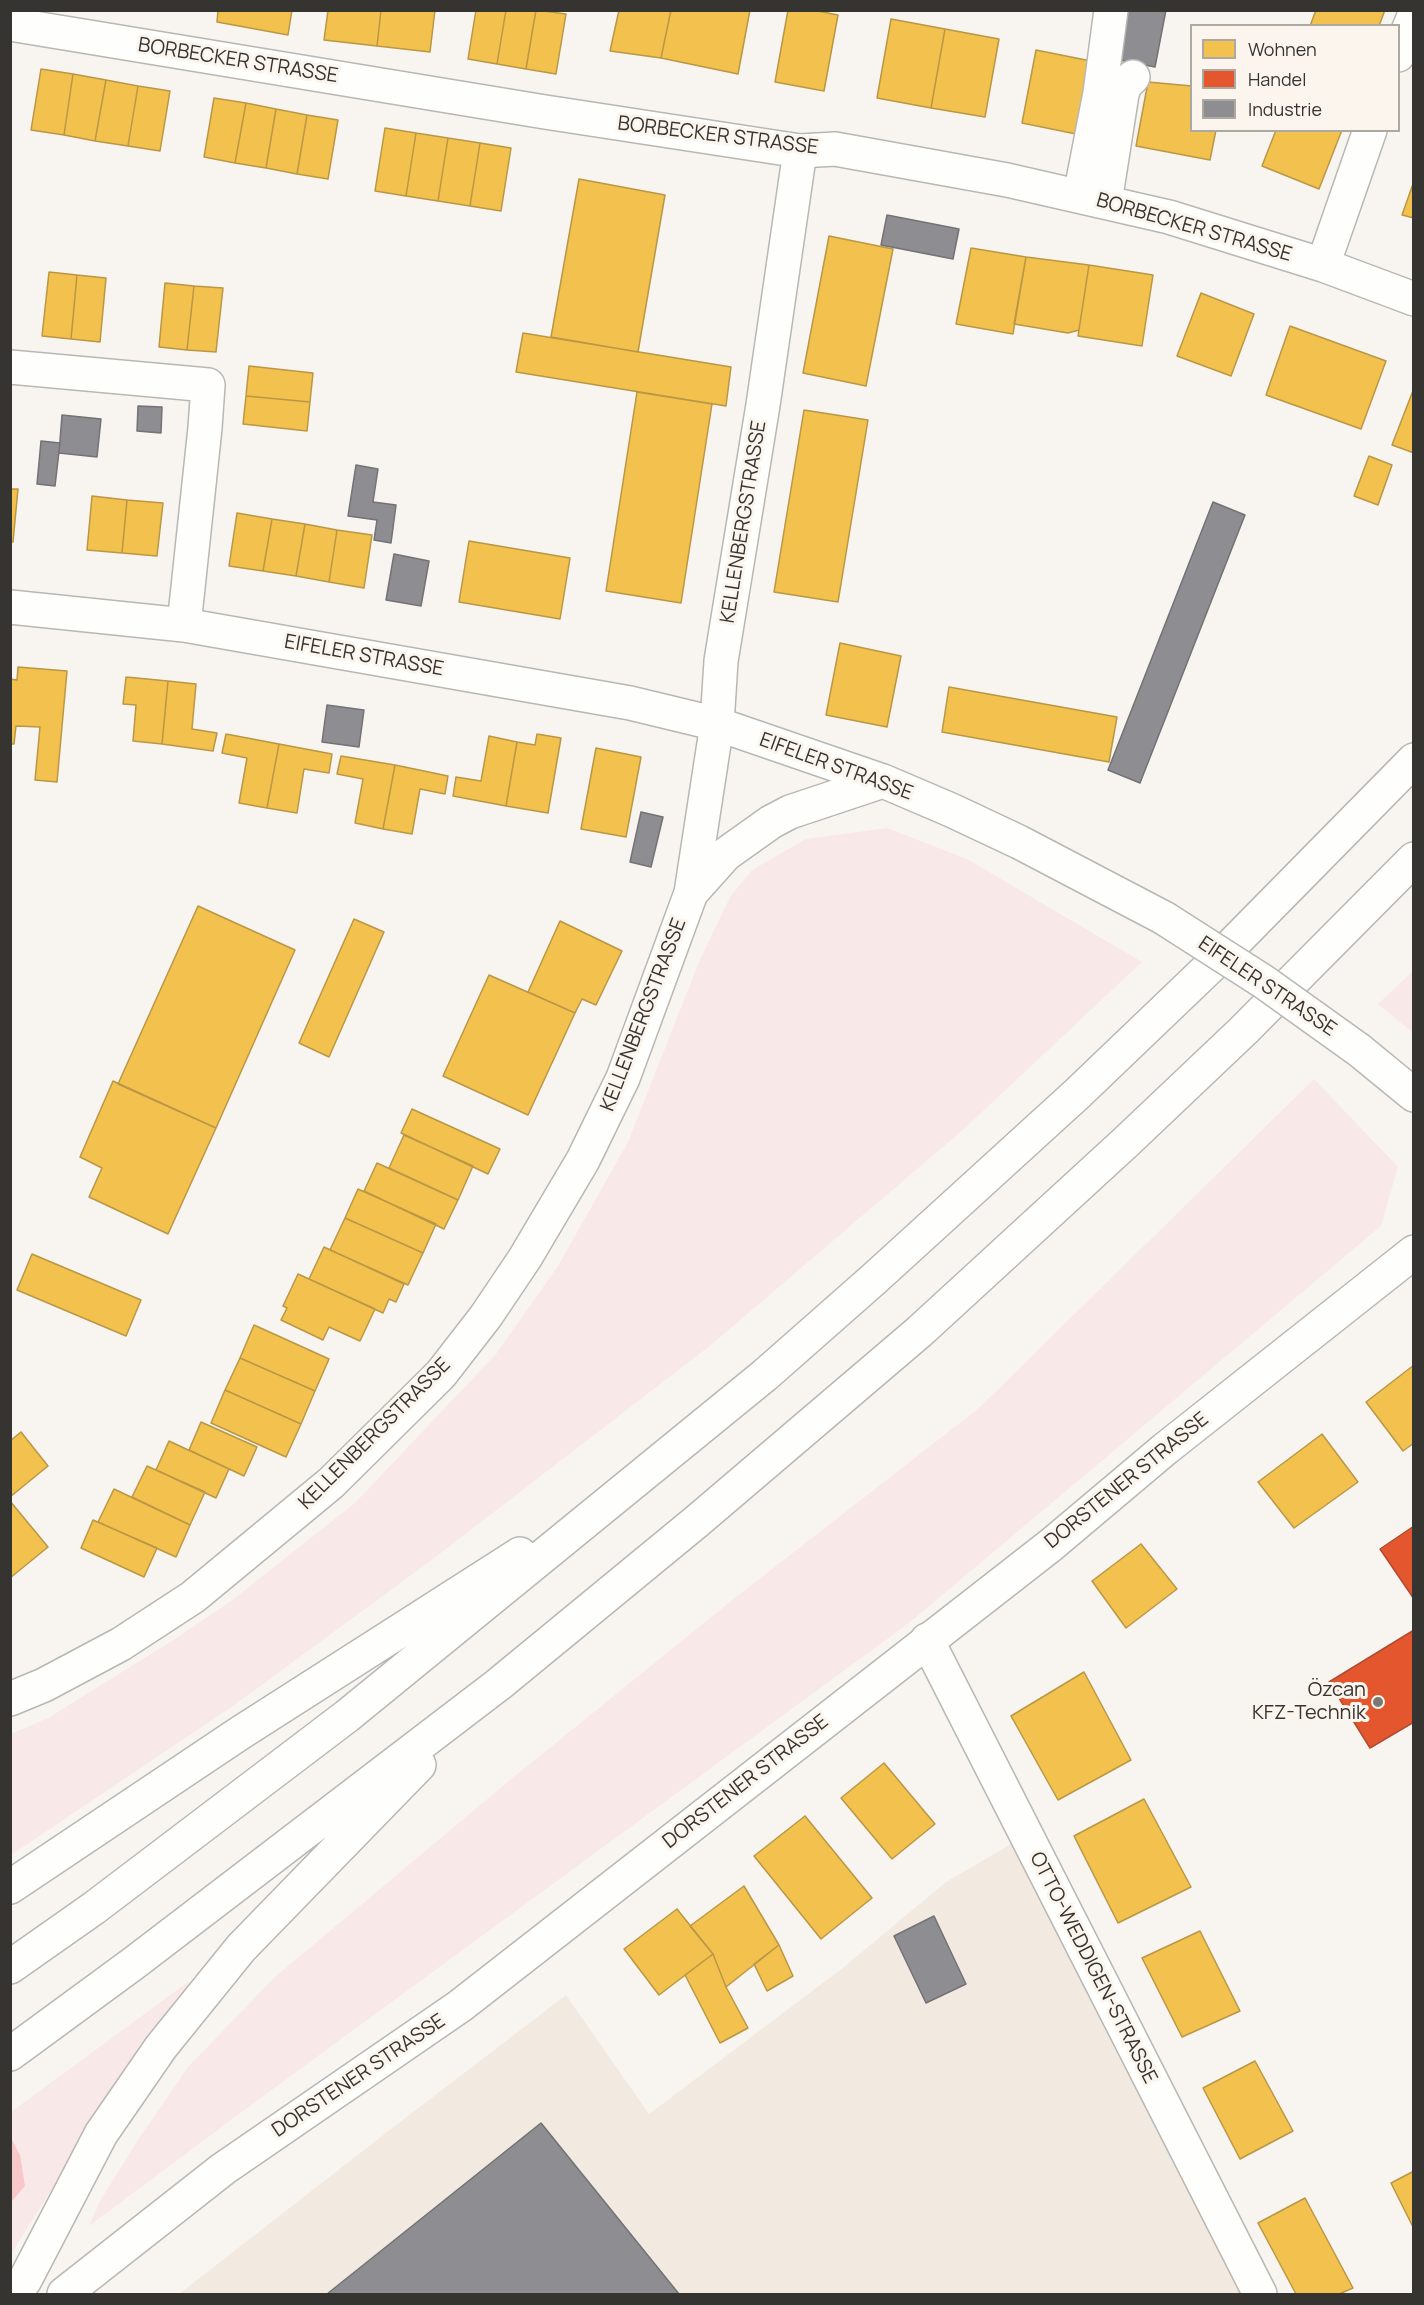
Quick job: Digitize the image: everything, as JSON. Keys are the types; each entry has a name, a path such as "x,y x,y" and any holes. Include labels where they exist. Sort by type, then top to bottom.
{"main road":[{"path":"1093,199 1100,93 1111,10"},
{"path":"1400,50 1413,16"},
{"name":"BORBECKER STRASSE","path":"10,24 545,112 800,150 835,150 1007,180 1169,217 1323,265 1413,298"},
{"path":"1093,199 1125,85 1134,77"},
{"path":"1323,265 1369,132"},
{"name":"KELLENBERGSTRASSE","path":"10,1699 44,1685 121,1644 193,1597 331,1483 441,1374 486,1316 525,1258 583,1160 623,1078 691,893 717,723 721,661 763,405 800,150"},
{"path":"10,367 208,385 184,625"},
{"name":"EIFELER STRASSE","path":"10,606 184,625 630,703 717,723 883,781 1019,842 1164,918 1274,988 1359,1050 1413,1095"},
{"path":"10,1967 94,1908 347,1716 765,1375 1077,1094 1217,960 1413,760"},
{"name":"KELLENBERGSTRASSE","path":"691,893 726,854 771,822 790,812 883,781"},
{"path":"10,2054 134,1963 499,1684 696,1522 919,1332 1126,1142 1243,1031 1413,859"},
{"name":"DORSTENER STRASSE","path":"64,2295 223,2169 460,2006 1051,1545 1165,1449 1413,1252"},
{"path":"10,1887 240,1733 651,1470"},
{"name":"OTTO-WEDDIGEN-STRASSE","path":"927,1640 1260,2295"},
{"path":"15,2295 101,2134 161,2047 241,1948 499,1684"}],"shaded area":[{"path":"887,828 967,859 1142,962 965,1128 711,1345 429,1562 233,1706 11,1855 11,1734 48,1718 172,1641 231,1601 355,1503 496,1354 558,1266 628,1142 699,962 730,897 752,870 806,839"},
{"path":"1413,971 1413,1033 1378,1004"},
{"path":"1314,1079 1398,1167 1381,1226 909,1623 89,2226 100,2201 188,2067 275,1977 510,1780 731,1601 979,1408"},
{"path":"1018,1840 1253,2294 179,2294 566,1995 649,2114 844,1967 946,1882"},
{"path":"188,1982 193,1988 118,2084 11,2254 11,2202 25,2186 11,2138 11,2112"},
{"path":"11,2138 20,2155 25,2186 11,2202"}],"building: Wohnen":[{"path":"218,10 292,10 288,35 217,22"},
{"path":"328,10 381,10 377,46 324,40"},
{"path":"381,10 435,10 430,52 377,46"},
{"path":"476,10 506,10 497,64 468,59"},
{"path":"506,10 536,10 526,69 497,64"},
{"path":"536,10 566,14 556,74 526,69"},
{"path":"619,10 671,10 661,58 610,51"},
{"path":"671,10 750,10 738,74 661,58"},
{"path":"788,10 813,10 838,15 824,91 775,82"},
{"path":"1316,10 1385,10 1380,24 1311,24"},
{"path":"891,19 945,29 931,108 877,98"},
{"path":"945,29 999,39 985,117 931,108"},
{"path":"1036,50 1096,62 1081,135 1022,123"},
{"path":"41,69 73,74 64,135 31,130"},
{"path":"73,74 106,80 95,141 64,135"},
{"path":"106,80 138,86 128,146 95,141"},
{"path":"1148,82 1190,86 1190,132 1216,132 1210,160 1136,146"},
{"path":"138,86 170,91 160,151 128,146"},
{"path":"214,98 246,103 235,163 204,157"},
{"path":"246,103 276,109 266,168 235,163"},
{"path":"276,109 307,115 297,174 266,168"},
{"path":"307,115 338,120 328,179 297,174"},
{"path":"385,128 416,133 406,196 375,191"},
{"path":"1275,132 1341,132 1319,189 1262,166"},
{"path":"416,133 448,138 438,201 406,196"},
{"path":"448,138 480,143 470,206 438,201"},
{"path":"480,143 511,148 501,211 470,206"},
{"path":"579,179 665,195 638,352 551,337"},
{"path":"1414,181 1414,218 1402,215"},
{"path":"829,236 893,249 866,386 803,373"},
{"path":"971,248 1026,257 1013,334 956,324"},
{"path":"1026,257 1089,265 1079,330 1068,333 1014,324"},
{"path":"1089,265 1153,275 1142,346 1078,336"},
{"path":"49,272 77,275 71,339 42,336"},
{"path":"77,275 106,278 100,342 71,339"},
{"path":"165,283 194,286 187,350 159,347"},
{"path":"194,286 223,288 216,352 187,350"},
{"path":"1201,293 1254,314 1231,376 1177,356"},
{"path":"1290,326 1386,361 1361,429 1266,395"},
{"path":"523,333 731,367 726,406 516,372"},
{"path":"249,366 313,373 310,402 246,396"},
{"path":"1414,388 1414,453 1392,445"},
{"path":"637,392 712,404 681,603 606,591"},
{"path":"246,396 310,402 307,431 243,424"},
{"path":"804,410 868,420 838,602 774,592"},
{"path":"1369,456 1392,465 1378,505 1354,496"},
{"path":"10,489 18,489 13,542 10,542"},
{"path":"92,496 127,500 122,553 87,550"},
{"path":"127,500 163,503 157,556 122,553"},
{"path":"237,513 272,519 263,571 229,566"},
{"path":"272,519 305,524 296,576 263,571"},
{"path":"305,524 337,530 329,582 296,576"},
{"path":"337,530 372,535 364,588 329,582"},
{"path":"469,541 570,558 560,619 459,602"},
{"path":"840,643 901,656 887,727 826,715"},
{"path":"18,667 67,671 57,782 35,780 40,727 16,726 14,744 10,744 10,679 17,680"},
{"path":"126,677 168,681 162,744 133,741 136,705 123,704"},
{"path":"168,681 196,684 192,729 217,733 213,751 162,744"},
{"path":"949,687 1117,717 1109,762 942,732"},
{"path":"226,734 279,744 267,808 239,803 247,758 222,753"},
{"path":"537,734 561,738 548,813 506,806 517,742 535,745"},
{"path":"489,736 517,742 506,806 453,796 456,777 481,781"},
{"path":"279,744 332,754 329,773 304,769 297,813 267,808"},
{"path":"596,748 641,757 626,837 581,829"},
{"path":"341,756 395,765 383,829 355,823 363,779 337,774"},
{"path":"395,765 448,776 445,794 420,789 412,834 383,829"},
{"path":"198,906 295,950 216,1128 118,1084"},
{"path":"354,919 384,932 329,1057 299,1043"},
{"path":"560,921 622,951 596,1005 582,999 575,1013 528,992"},
{"path":"489,975 575,1013 528,1115 443,1076"},
{"path":"113,1081 216,1128 168,1234 89,1197 102,1168 80,1157"},
{"path":"412,1109 500,1149 488,1174 401,1133"},
{"path":"404,1135 473,1166 458,1200 389,1168"},
{"path":"377,1163 458,1200 444,1229 364,1191"},
{"path":"358,1189 436,1224 423,1253 345,1218"},
{"path":"345,1218 423,1253 408,1285 330,1250"},
{"path":"324,1247 404,1284 396,1302 389,1299 383,1313 309,1279"},
{"path":"32,1254 141,1300 126,1336 17,1290"},
{"path":"298,1274 375,1309 360,1341 329,1327 323,1340 281,1320 287,1308 283,1306"},
{"path":"254,1325 329,1359 315,1391 240,1358"},
{"path":"240,1358 315,1391 301,1424 225,1390"},
{"path":"1414,1365 1414,1443 1403,1451 1366,1402"},
{"path":"225,1390 301,1424 286,1457 211,1423"},
{"path":"201,1422 257,1447 244,1476 189,1450"},
{"path":"21,1432 48,1466 10,1497 10,1441"},
{"path":"1322,1434 1358,1482 1294,1528 1258,1482"},
{"path":"169,1441 229,1469 216,1498 156,1470"},
{"path":"147,1466 205,1492 190,1525 132,1497"},
{"path":"114,1489 190,1525 176,1557 98,1522"},
{"path":"10,1501 48,1547 10,1578"},
{"path":"93,1520 157,1548 144,1577 81,1548"},
{"path":"1141,1544 1177,1589 1126,1628 1092,1581"},
{"path":"1084,1672 1131,1760 1058,1800 1011,1716"},
{"path":"884,1763 935,1824 892,1859 841,1798"},
{"path":"1144,1799 1191,1887 1118,1923 1074,1836"},
{"path":"805,1816 872,1898 821,1939 754,1856"},
{"path":"744,1886 779,1945 726,1987 713,1954 690,1926"},
{"path":"677,1909 713,1954 659,1995 624,1949"},
{"path":"1200,1931 1240,2011 1182,2037 1142,1958"},
{"path":"779,1945 793,1976 767,1991 754,1964"},
{"path":"713,1954 726,1987 748,2028 720,2043 685,1975"},
{"path":"1255,2061 1293,2131 1240,2159 1203,2088"},
{"path":"1414,2171 1414,2229 1391,2183"},
{"path":"1305,2198 1353,2288 1339,2294 1296,2294 1258,2223"}],"building: Handel":[{"path":"1414,1526 1414,1599 1380,1549"},
{"name":"Özcan KFZ-Technik","path":"1414,1630 1414,1722 1370,1748 1329,1682"}],"building: Industrie":[{"path":"1128,10 1166,10 1155,67 1119,60"},
{"path":"887,215 959,229 953,259 881,245"},
{"path":"138,406 162,407 161,433 137,431"},
{"path":"62,415 101,419 97,457 59,453"},
{"path":"41,441 60,443 55,486 37,484"},
{"path":"356,465 378,469 373,502 396,505 391,543 374,540 377,520 348,516"},
{"path":"1213,502 1245,515 1140,783 1108,770"},
{"path":"394,554 429,561 421,606 386,600"},
{"path":"327,705 364,710 359,747 322,742"},
{"path":"641,812 663,817 651,867 630,862"},
{"path":"934,1916 966,1984 926,2003 894,1936"},
{"path":"541,2123 679,2294 327,2294"}],"place":[{"name":"Özcan KFZ-Technik","path":"1378,1702"}]}
